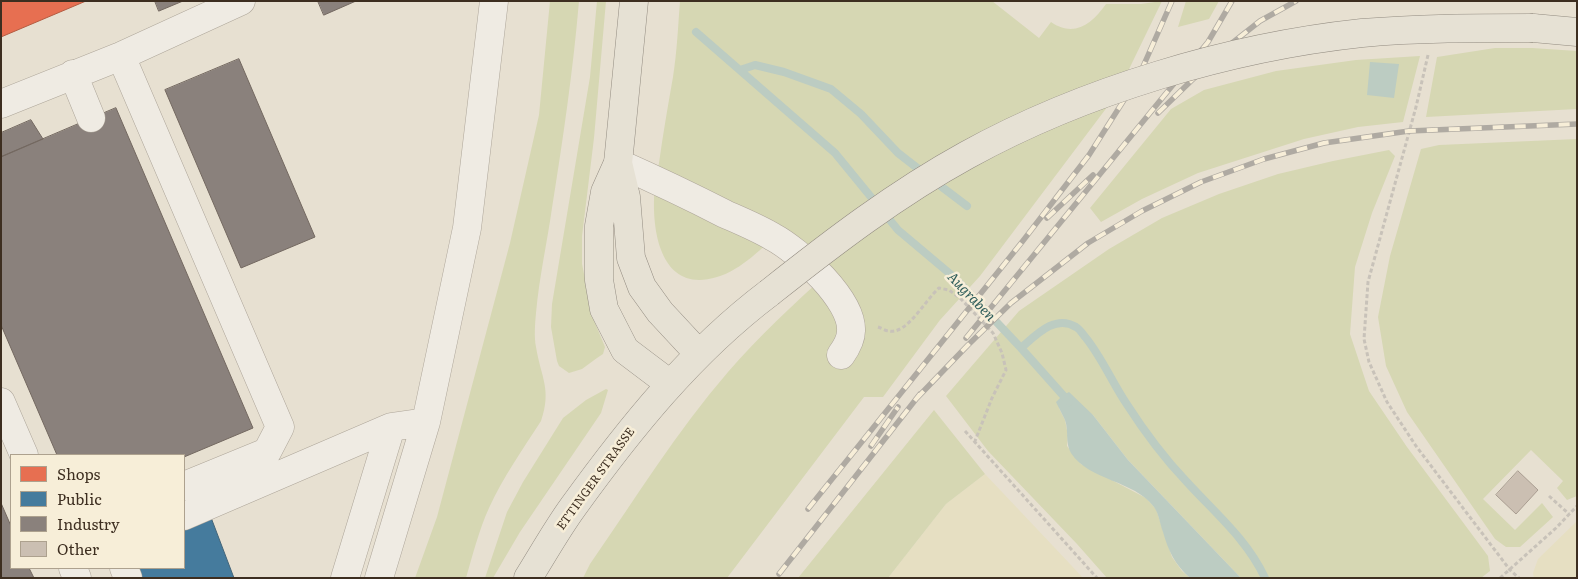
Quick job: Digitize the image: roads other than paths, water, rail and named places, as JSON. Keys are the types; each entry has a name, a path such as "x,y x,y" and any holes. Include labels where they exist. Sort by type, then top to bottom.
{"main road":[{"path":"634,1 618,163 605,192 600,226 599,280 604,309 625,350 670,384"},
{"name":"ETTINGER STRASSE","path":"528,578 573,508 639,420 699,354 743,312 848,231 900,195 967,155 1034,122 1105,93 1184,68 1273,47 1361,34 1435,29 1532,28 1577,32"},
{"path":"618,163 626,197 631,258 642,287 660,312 699,354"}],"lane":[{"path":"1,104 121,56 241,1"},
{"path":"379,578 426,422 467,228 494,1"},
{"path":"121,56 280,427 267,452 185,486"},
{"path":"73,74 91,118"},
{"path":"618,163 774,237 799,255 826,282 843,305 850,319 851,332 848,344 841,355"},
{"path":"1,402 24,454"},
{"path":"185,516 391,427 426,422"},
{"path":"345,578 391,427"}],"waterway":[{"name":"Augraben","path":"696,32 835,153 898,230 955,278 1069,402"},
{"path":"740,70 755,65 784,72 831,89 861,114 898,153 925,174"},
{"path":"934,181 967,206"},
{"path":"1021,348 1039,332 1053,325 1068,324 1079,329 1092,346 1126,403 1154,444 1239,538 1258,564 1265,578"}],"railway":[{"path":"808,509 1022,242 1089,155 1138,78 1172,1"},
{"path":"966,338 1208,42 1232,1"},
{"path":"1158,113 1222,51 1260,21 1296,1"},
{"path":"916,399 1011,303 1088,243 1142,211 1201,182 1264,159 1324,143 1409,131 1577,124"},
{"path":"1047,218 1093,175"},
{"path":"779,574 920,394"},
{"path":"871,446 898,407"}]}
